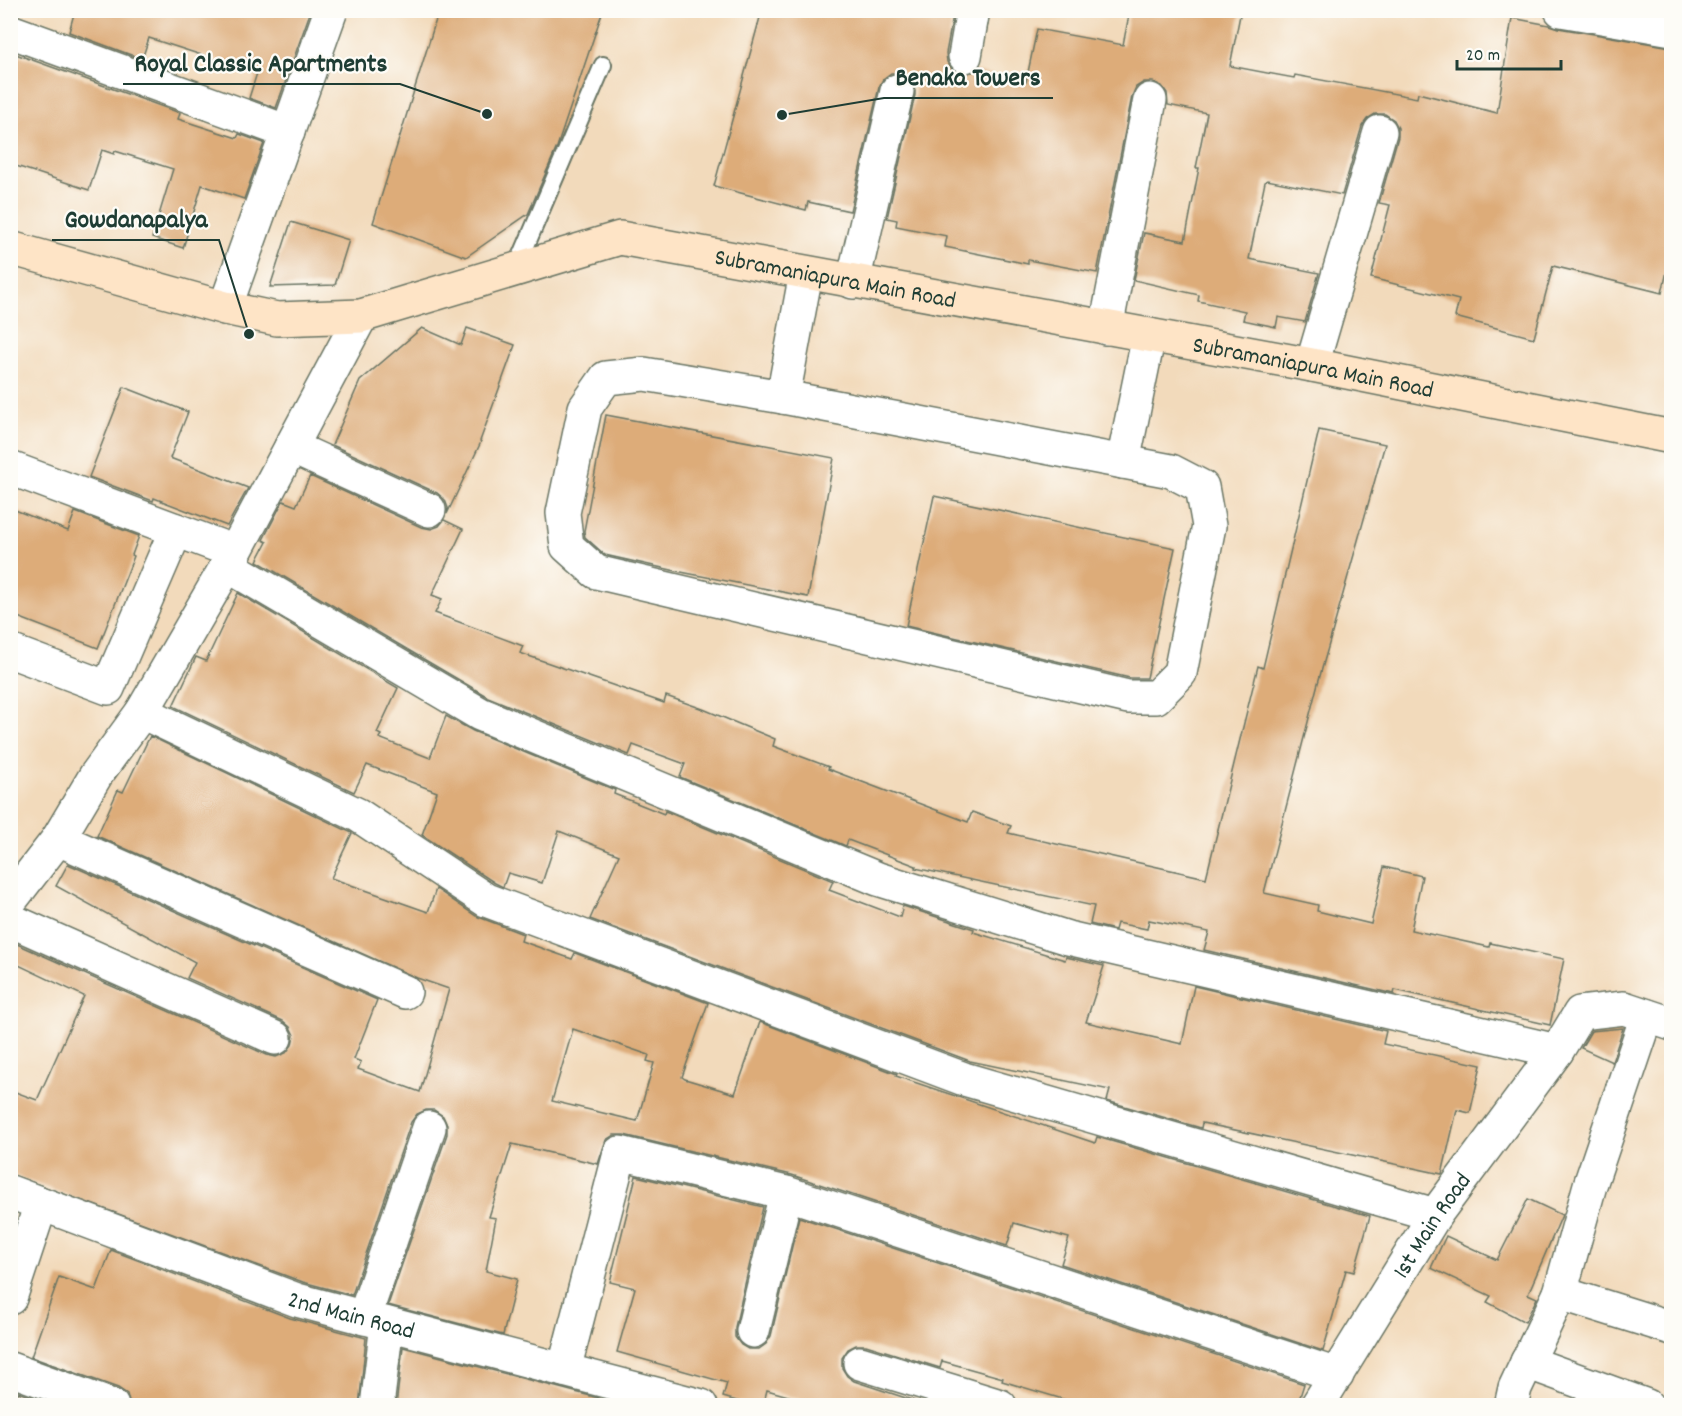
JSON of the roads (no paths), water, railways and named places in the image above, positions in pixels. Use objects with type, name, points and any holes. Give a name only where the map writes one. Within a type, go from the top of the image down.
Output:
[{"type":"main road","name":"Subramaniapura Main Road","points":[[10,248],[225,308],[277,319],[361,316],[620,238],[1312,365],[1671,437]]},
{"type":"street","points":[[225,308],[331,10]]},
{"type":"street","points":[[965,56],[973,10]]},
{"type":"street","points":[[1561,10],[1671,29]]},
{"type":"street","points":[[10,31],[288,132]]},
{"type":"street","points":[[853,282],[897,90]]},
{"type":"street","points":[[1106,328],[1150,100]]},
{"type":"street","points":[[1312,365],[1380,132]]},
{"type":"street","points":[[783,397],[806,273]]},
{"type":"street","points":[[10,901],[58,839],[96,775],[142,712],[231,559],[361,316]]},
{"type":"street","points":[[1123,462],[1149,335]]},
{"type":"street","points":[[644,374],[783,397],[1171,471],[1202,487],[1209,526],[1180,673],[1156,697],[1128,697],[596,573],[567,546],[563,513],[585,408],[606,378],[644,374]]},
{"type":"street","points":[[291,447],[429,510]]},
{"type":"street","points":[[10,468],[176,530],[231,559],[480,714],[878,879],[1068,938],[1557,1051]]},
{"type":"street","points":[[10,651],[108,688],[176,530]]},
{"type":"street","points":[[142,712],[358,815],[486,900],[964,1079],[1435,1215]]},
{"type":"street","points":[[58,839],[405,992]]},
{"type":"street","points":[[10,920],[275,1038]]},
{"type":"street","name":"1st Main Road","points":[[1317,1406],[1435,1215],[1557,1051],[1580,1013],[1624,1008],[1659,1020]]},
{"type":"street","points":[[1511,1406],[1515,1389],[1560,1293],[1590,1185],[1659,1020]]},
{"type":"street","points":[[377,1406],[376,1321],[429,1128]]},
{"type":"street","points":[[564,1370],[620,1153],[786,1193],[1337,1375]]},
{"type":"street","name":"2nd Main Road","points":[[10,1192],[297,1300],[564,1370],[632,1397],[701,1406]]},
{"type":"street","points":[[753,1331],[786,1193]]},
{"type":"street","points":[[10,1298],[41,1204]]},
{"type":"street","points":[[1560,1293],[1671,1328]]},
{"type":"street","points":[[1527,1362],[1647,1406]]},
{"type":"street","points":[[860,1363],[1000,1406]]},
{"type":"street","points":[[10,1369],[112,1406]]},
{"type":"lane","points":[[516,270],[603,65]]},
{"type":"place","name":"Royal Classic Apartments","points":[[487,114]]},
{"type":"place","name":"Benaka Towers","points":[[782,115]]},
{"type":"place","name":"Gowdanapalya","points":[[249,334]]}]
